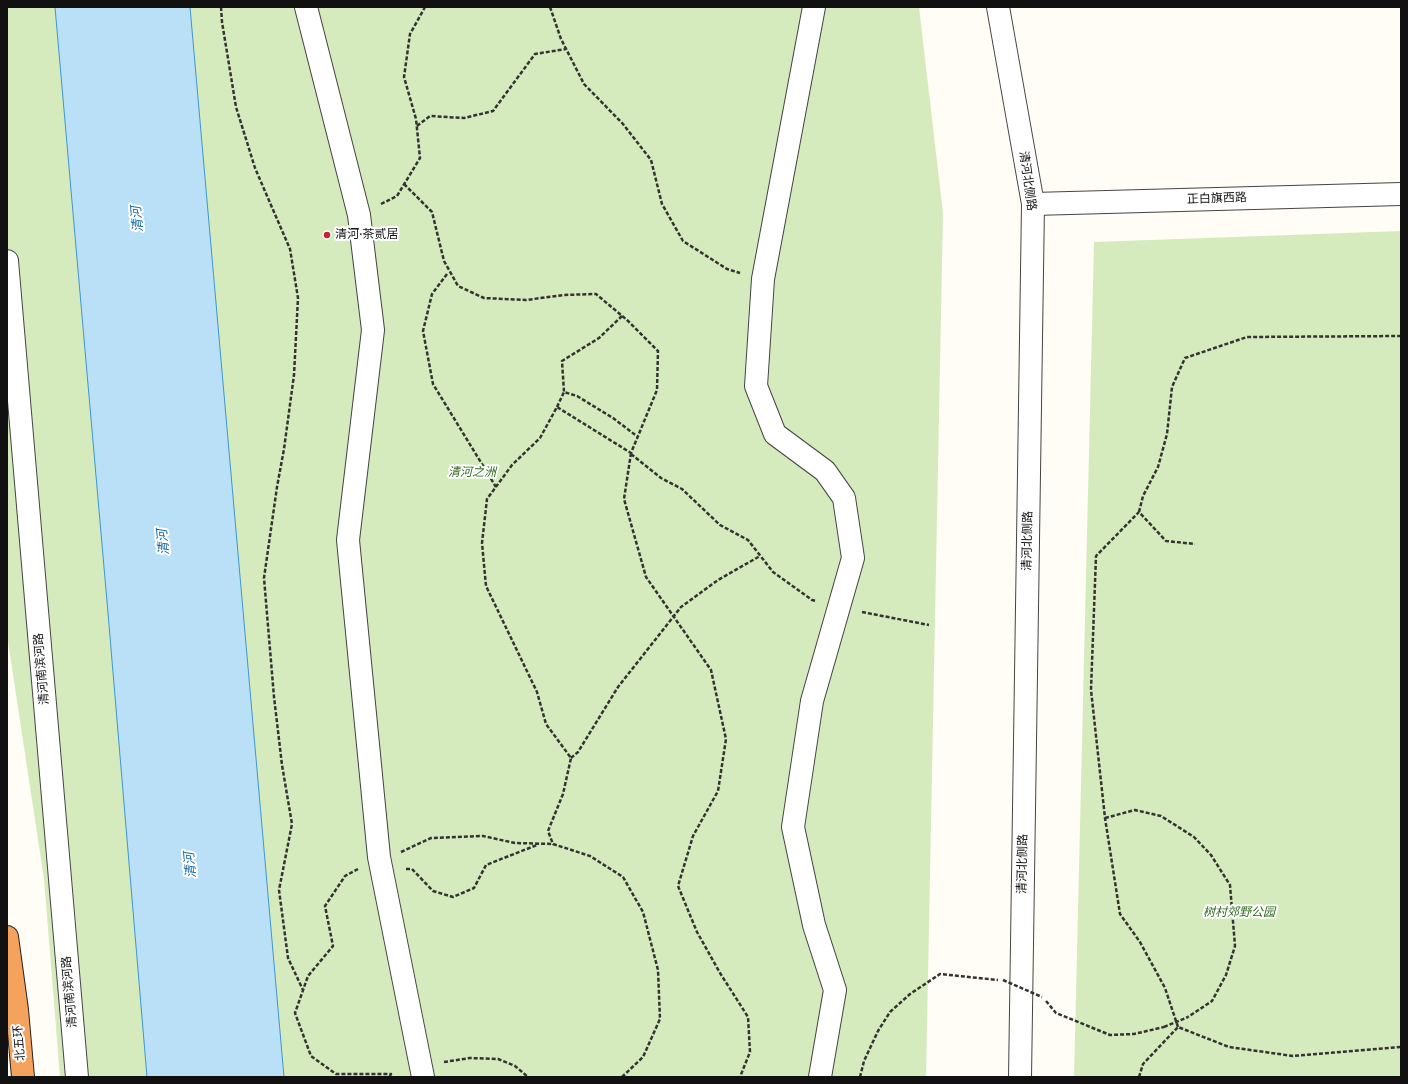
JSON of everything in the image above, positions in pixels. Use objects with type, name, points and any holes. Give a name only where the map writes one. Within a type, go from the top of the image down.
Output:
[{"type":"highway","name":"北五环","points":[[7,937],[17,1010],[23,1077]]},
{"type":"street","points":[[306,7],[359,215],[373,330],[348,540],[379,857],[421,1071]]},
{"type":"street","points":[[814,7],[763,279],[756,386],[775,434],[825,471],[844,498],[853,558],[812,701],[793,827],[814,925],[835,990],[820,1077]]},
{"type":"street","name":"清河北侧路","points":[[998,7],[1033,204],[1020,1077]]},
{"type":"street","name":"正白旗西路","points":[[1033,204],[1401,194]]},
{"type":"street","name":"清河南滨河路","points":[[7,261],[77,1077]]},
{"type":"path","points":[[221,7],[222,22],[236,107],[255,168],[290,249],[298,298],[294,375],[264,578],[274,697],[282,765],[292,824],[279,890],[288,958],[303,990]]},
{"type":"path","points":[[359,215],[397,196],[420,158],[416,119],[404,77],[410,34],[424,7]]},
{"type":"path","points":[[550,7],[560,39],[584,84],[623,124],[651,160],[662,204],[683,241],[727,270],[763,279]]},
{"type":"path","points":[[416,126],[430,116],[464,118],[493,111],[535,54],[566,49]]},
{"type":"path","points":[[404,184],[432,212],[444,261],[458,286],[484,298],[526,300],[564,295],[596,294],[622,316],[658,351],[657,390],[631,453],[624,499],[646,577],[711,670],[726,739],[718,792],[693,836],[678,886],[697,932],[720,973],[748,1017],[750,1052],[740,1077]]},
{"type":"path","points":[[448,274],[432,294],[423,330],[433,384],[496,487]]},
{"type":"path","points":[[571,758],[546,724],[537,692],[486,586],[482,542],[487,499],[512,465],[540,438],[564,392],[562,361],[599,338],[622,316]]},
{"type":"path","points":[[1178,1027],[1165,988],[1140,942],[1120,914],[1105,818],[1091,690],[1096,556],[1139,512],[1143,496],[1158,467],[1167,434],[1172,387],[1185,358],[1247,337],[1401,336]]},
{"type":"path","points":[[564,392],[577,396],[613,418],[638,437]]},
{"type":"path","points":[[557,407],[631,453],[661,478],[682,489],[720,525],[748,540],[773,572],[812,600],[839,608],[929,625]]},
{"type":"path","points":[[1139,512],[1166,541],[1195,544]]},
{"type":"path","points":[[622,1077],[643,1057],[660,1019],[658,970],[643,912],[623,877],[590,856],[553,844],[548,831],[563,794],[571,758],[578,752],[618,687],[681,607],[718,580],[760,556]]},
{"type":"path","points":[[860,1077],[864,1061],[878,1032],[890,1012],[916,990],[940,974],[1003,980],[1042,997],[1056,1013],[1110,1035],[1134,1034],[1164,1027],[1188,1017],[1212,1001],[1226,975],[1235,946],[1230,885],[1211,855],[1194,837],[1161,816],[1135,810],[1105,818]]},
{"type":"path","points":[[381,869],[412,869],[433,891],[453,896],[474,888],[486,864],[539,844]]},
{"type":"path","points":[[1178,1027],[1229,1047],[1293,1056],[1401,1047]]},
{"type":"path","points":[[1138,1077],[1143,1064],[1178,1027]]},
{"type":"path","points":[[421,1071],[432,1062],[449,1062],[470,1058],[498,1059],[515,1066],[528,1077]]},
{"type":"green space","name":"清河之洲","points":[[7,7],[919,7],[943,213],[926,1077],[60,1077],[44,879],[7,635]]},
{"type":"green space","name":"树村郊野公园","points":[[1401,231],[1401,1077],[1074,1077],[1094,242]]},
{"type":"water","name":"清河","points":[[55,7],[190,7],[284,1077],[147,1077]]},
{"type":"place","name":"清河·茶贰居","points":[[327,235]]}]
